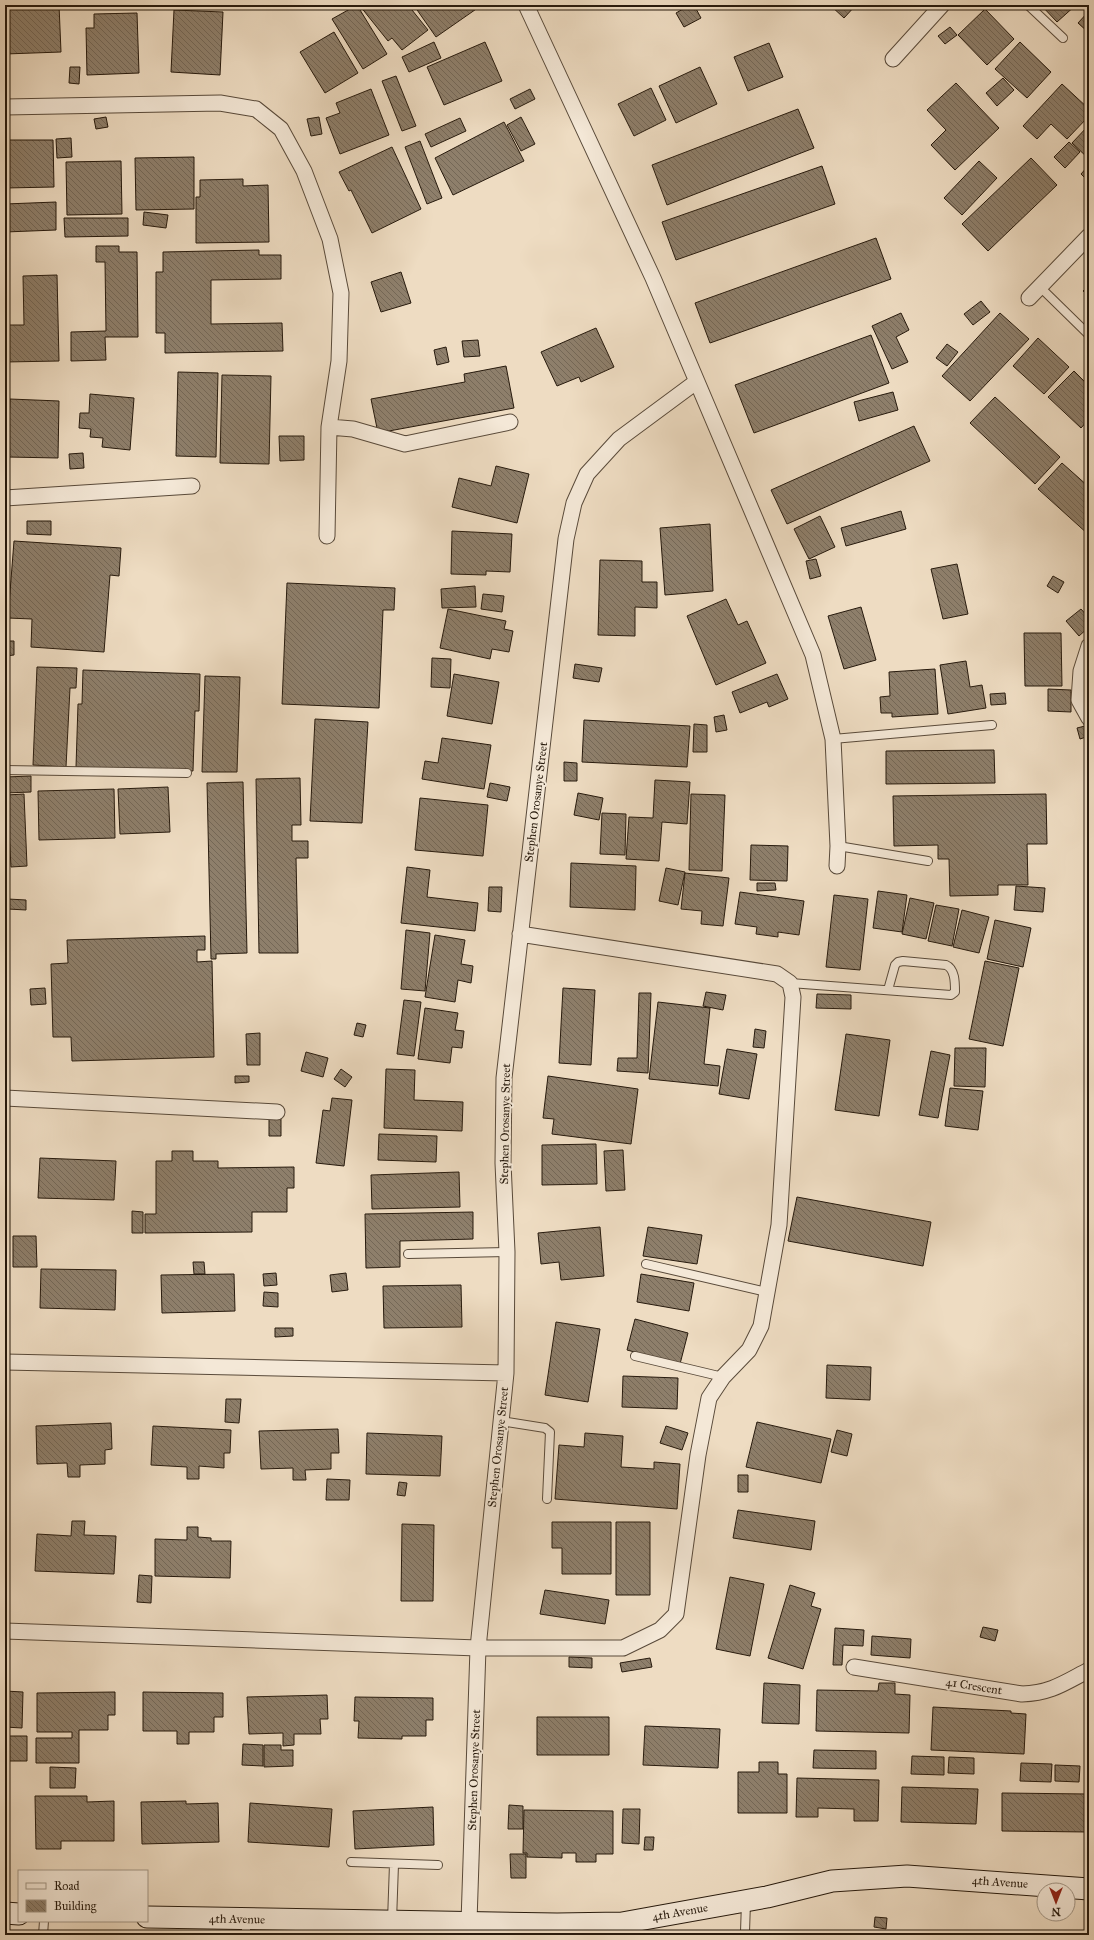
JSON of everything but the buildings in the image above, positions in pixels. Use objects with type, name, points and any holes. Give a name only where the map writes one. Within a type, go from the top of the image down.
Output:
[{"type":"street","points":[[526,5],[653,278],[813,655],[833,739],[838,846],[837,866]]},
{"type":"street","points":[[893,59],[942,5]]},
{"type":"street","points":[[5,107],[220,103],[256,109],[281,129],[304,171],[330,239],[341,293],[339,360],[329,427],[327,536]]},
{"type":"street","points":[[1029,298],[1089,236]]},
{"type":"street","name":"Stephen Orosanye Street","points":[[469,1922],[478,1648],[506,1373],[507,1252],[503,1163],[504,1078],[565,547],[574,503],[587,474],[619,439],[696,382]]},
{"type":"street","points":[[329,427],[353,429],[405,444],[510,422]]},
{"type":"street","points":[[5,498],[192,486]]},
{"type":"street","points":[[1089,646],[1081,671],[1079,700],[1089,718]]},
{"type":"street","points":[[5,1631],[478,1648],[623,1648],[660,1630],[676,1614],[698,1454],[709,1398],[723,1377],[749,1350],[761,1326],[779,1225],[793,997],[790,983],[777,974],[520,934]]},
{"type":"street","points":[[5,1098],[277,1112]]},
{"type":"street","points":[[5,1362],[506,1373]]},
{"type":"street","name":"41 Crescent","points":[[854,1667],[1022,1694],[1038,1694],[1051,1690],[1089,1670]]},
{"type":"street","name":"4th Avenue","points":[[148,1916],[246,1927],[349,1928],[392,1921],[557,1924],[622,1923],[767,1897],[832,1881],[907,1876],[1089,1889]]},
{"type":"street","points":[[5,1913],[18,1914]]},
{"type":"lane","points":[[1028,5],[1063,38]]},
{"type":"lane","points":[[1040,287],[1089,335]]},
{"type":"lane","points":[[833,739],[992,725]]},
{"type":"lane","points":[[5,770],[187,773]]},
{"type":"lane","points":[[838,846],[928,861]]},
{"type":"lane","points":[[790,983],[951,996],[955,992],[953,972],[950,967],[946,965],[903,961],[898,962],[895,966],[888,990]]},
{"type":"lane","points":[[408,1254],[507,1252]]},
{"type":"lane","points":[[646,1264],[767,1292]]},
{"type":"lane","points":[[636,1356],[723,1377]]},
{"type":"lane","points":[[501,1421],[544,1428],[550,1432],[547,1499]]},
{"type":"lane","points":[[351,1862],[438,1865]]},
{"type":"lane","points":[[392,1921],[394,1864]]},
{"type":"lane","points":[[745,1932],[746,1901]]},
{"type":"lane","points":[[43,1935],[44,1922]]}]
